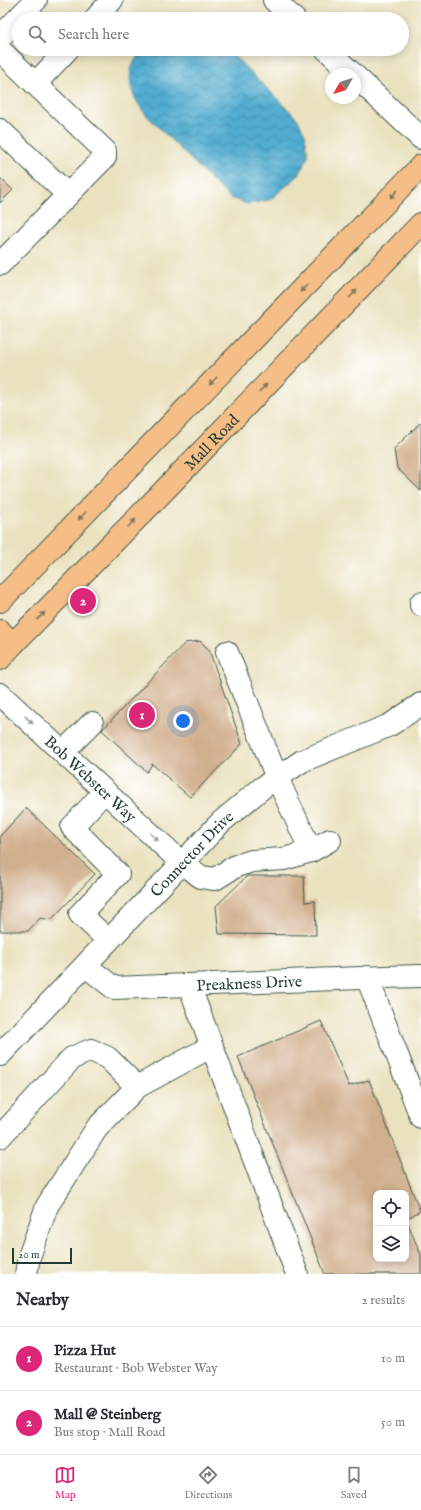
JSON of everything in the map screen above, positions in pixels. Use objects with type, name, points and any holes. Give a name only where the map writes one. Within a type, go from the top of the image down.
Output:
[{"type":"main road","points":[[0,601],[421,166]]},
{"type":"main road","name":"Mall Road","points":[[4,644],[168,487],[421,224]]},
{"type":"street","points":[[24,12],[36,0]]},
{"type":"street","points":[[101,12],[112,0]]},
{"type":"street","points":[[276,1],[287,12]]},
{"type":"street","points":[[0,37],[12,25]]},
{"type":"street","points":[[0,50],[106,154],[105,157],[0,264]]},
{"type":"street","points":[[36,84],[62,56]]},
{"type":"street","points":[[334,56],[347,68]]},
{"type":"street","points":[[361,82],[421,138]]},
{"type":"street","points":[[0,130],[68,195]]},
{"type":"street","points":[[226,652],[277,778],[311,851]]},
{"type":"street","name":"Bob Webster Way","points":[[0,694],[182,863],[201,877],[215,879],[236,866],[252,861],[284,859],[311,851],[330,840]]},
{"type":"street","name":"Connector Drive","points":[[0,1055],[222,822],[262,788],[302,761],[390,725],[420,710]]},
{"type":"street","points":[[63,752],[92,723]]},
{"type":"street","points":[[105,792],[72,826],[118,874],[80,914],[108,940]]},
{"type":"street","name":"Preakness Drive","points":[[86,966],[114,988],[421,976]]},
{"type":"street","points":[[367,977],[421,1117]]},
{"type":"street","points":[[189,985],[297,1274]]},
{"type":"street","points":[[26,1274],[29,1257],[47,1206],[97,1128],[137,1087],[212,1046]]},
{"type":"street","points":[[0,1137],[72,1058],[90,1050],[108,1058],[137,1087]]},
{"type":"water","points":[[138,56],[234,56],[297,118],[305,134],[308,156],[299,175],[270,200],[247,204],[230,198],[147,116],[132,92],[130,78],[135,60]]},
{"type":"building","points":[[0,178],[13,190],[0,203]]},
{"type":"building","points":[[421,422],[421,491],[397,468],[394,449]]},
{"type":"building","points":[[200,641],[209,650],[242,744],[190,797],[152,764],[147,772],[102,730],[185,643]]},
{"type":"building","points":[[26,808],[95,874],[51,920],[40,918],[28,931],[0,931],[0,836]]},
{"type":"building","points":[[247,876],[304,876],[305,902],[315,901],[316,935],[219,934],[216,906]]},
{"type":"building","points":[[321,1021],[349,1086],[369,1080],[420,1211],[409,1217],[409,1190],[373,1190],[373,1262],[409,1262],[409,1226],[421,1255],[421,1274],[325,1274],[238,1057]]},
{"type":"place","name":"Mall @ Steinberg","points":[[83,601]]},
{"type":"place","name":"Pizza Hut","points":[[142,715]]}]
